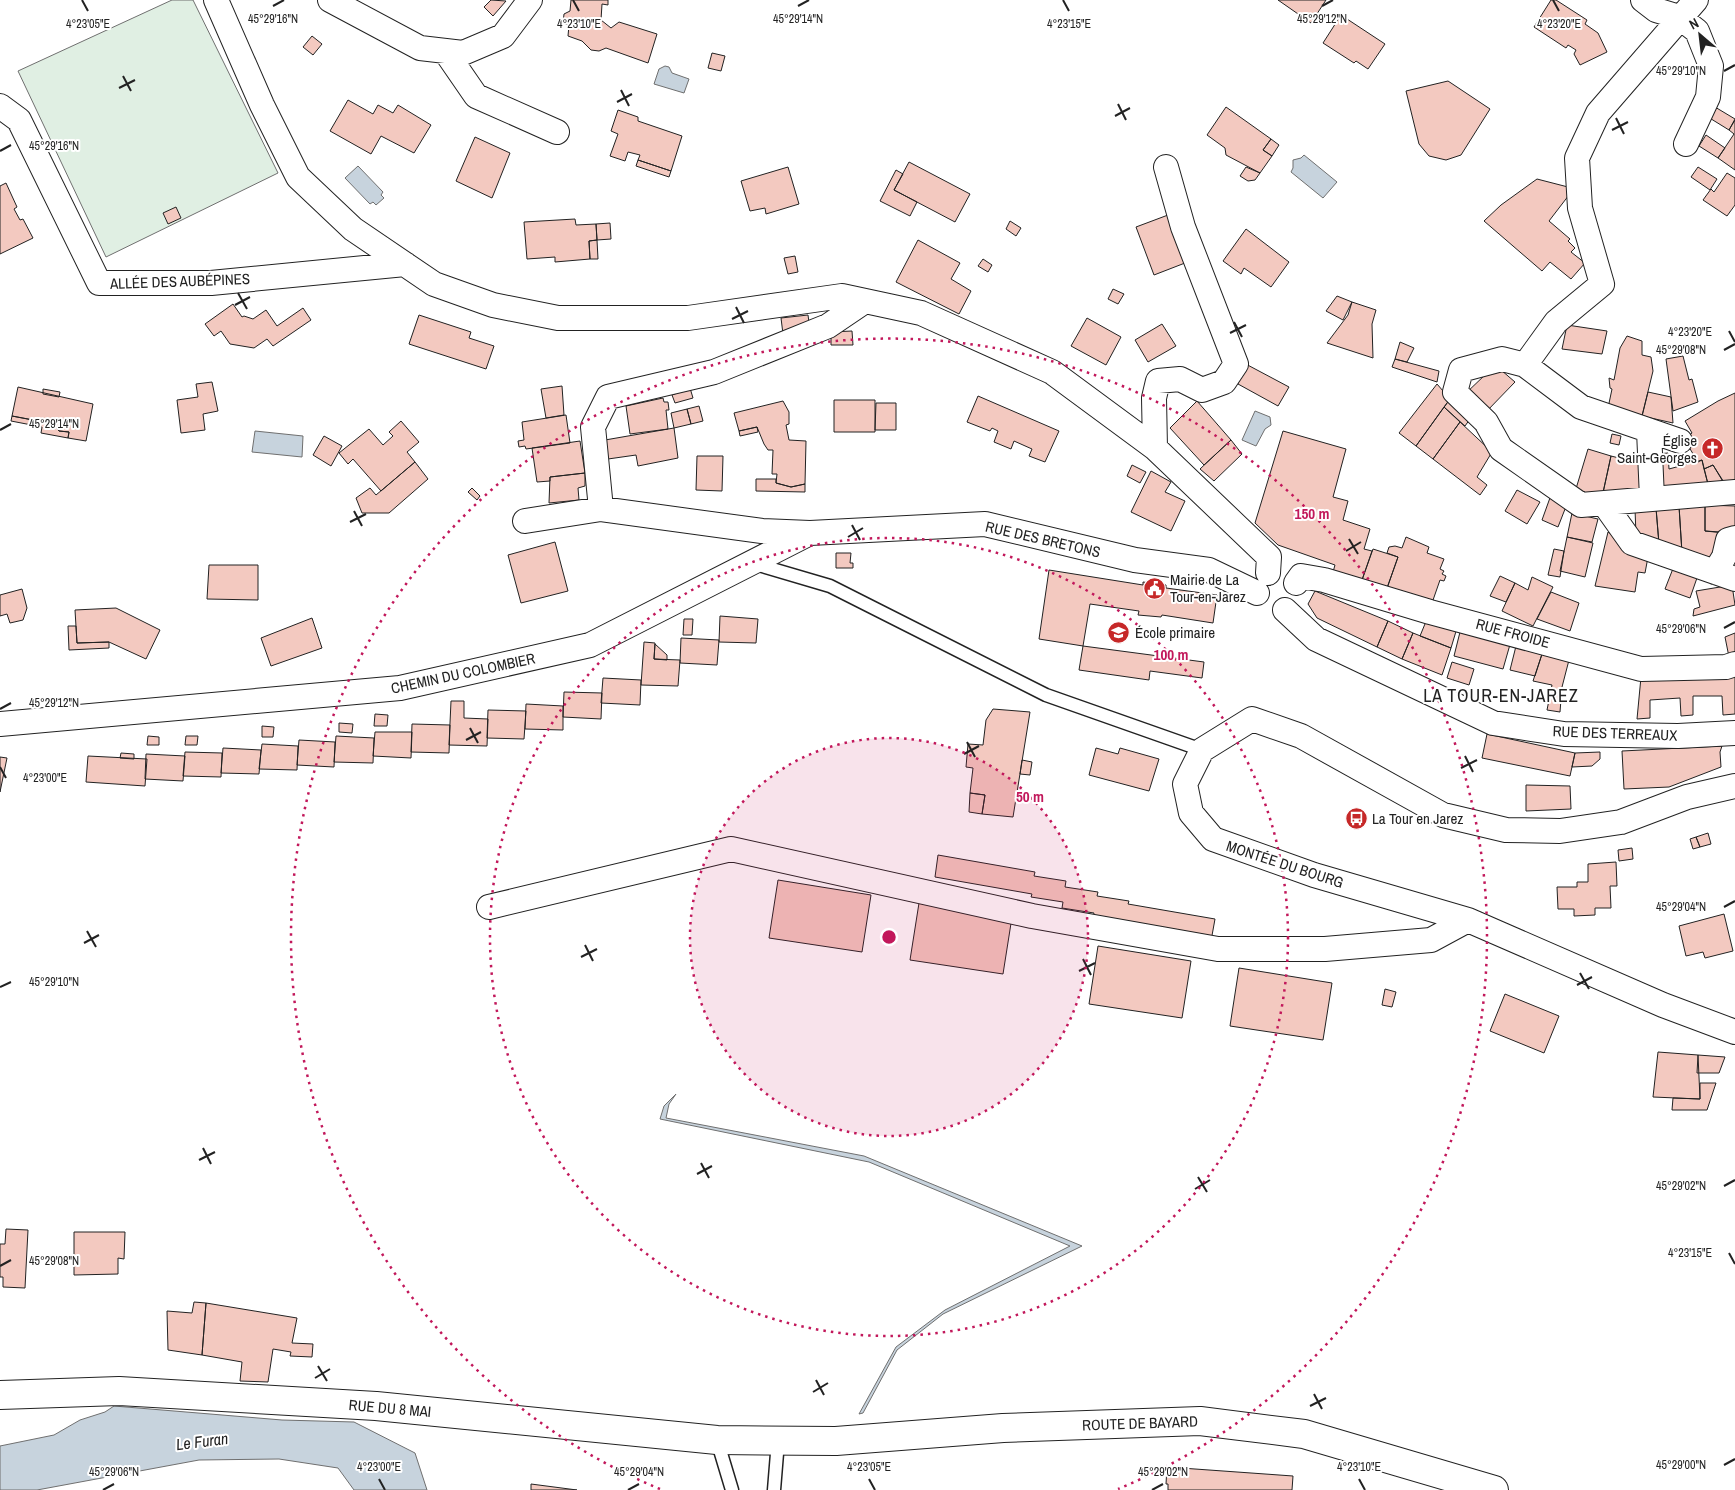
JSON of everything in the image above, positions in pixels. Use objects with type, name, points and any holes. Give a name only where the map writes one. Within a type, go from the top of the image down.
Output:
[{"type":"main road","name":"RUE DU 8 MAI","points":[[0,1395],[119,1391],[376,1406],[717,1440],[778,1441]]},
{"type":"main road","name":"ROUTE DE BAYARD","points":[[778,1441],[836,1441],[1003,1428],[1200,1421],[1304,1434],[1494,1490]]},
{"type":"street","points":[[216,0],[262,105],[298,176],[352,229],[434,284],[493,306],[558,318],[688,318],[842,296],[921,313],[1052,372],[1154,448],[1269,557],[1262,583],[1262,604],[1272,611],[1285,610],[1297,599],[1296,583],[1290,574],[1279,570],[1262,583]]},
{"type":"street","points":[[330,0],[420,48],[463,52],[503,36],[530,0]]},
{"type":"street","points":[[1643,0],[1656,10],[1679,18],[1697,32],[1711,66],[1708,97],[1686,144]]},
{"type":"street","points":[[1525,365],[1556,322],[1602,284],[1580,208],[1577,158],[1598,113],[1696,0]]},
{"type":"street","points":[[445,51],[476,96],[557,132]]},
{"type":"street","name":"ALLÉE DES AUBÉPINES","points":[[0,106],[18,120],[99,283],[211,283],[405,264]]},
{"type":"street","points":[[1154,448],[1154,398],[1158,381],[1180,379],[1202,390],[1224,382],[1236,364],[1183,227],[1166,167]]},
{"type":"street","points":[[601,509],[592,427],[608,397],[714,372],[828,326],[865,301]]},
{"type":"street","points":[[1680,441],[1581,407],[1525,365],[1502,359],[1461,370],[1455,392],[1486,422],[1501,449],[1581,505],[1605,505],[1652,498],[1735,492]]},
{"type":"street","points":[[1648,431],[1652,498]]},
{"type":"street","points":[[1605,505],[1632,543],[1725,576],[1724,557],[1728,540],[1735,538]]},
{"type":"street","name":"RUE DES BRETONS","points":[[525,521],[601,509],[762,531],[810,534],[985,524],[1135,560],[1209,570],[1262,583]]},
{"type":"street","name":"CHEMIN DU COLOMBIER","points":[[0,724],[400,688],[590,645],[810,534]]},
{"type":"street","name":"RUE FROIDE","points":[[1296,583],[1301,576],[1324,580],[1430,612],[1641,669],[1726,666],[1735,664]]},
{"type":"street","name":"RUE DES TERREAUX","points":[[1285,610],[1316,639],[1493,723],[1564,734],[1678,736],[1735,733]]},
{"type":"street","points":[[1202,750],[1252,719],[1301,736],[1443,815],[1506,830],[1560,831],[1621,822],[1687,797],[1735,786]]},
{"type":"street","name":"MONTÉE DU BOURG","points":[[1202,750],[1185,784],[1191,813],[1213,839],[1314,875],[1468,920],[1663,1005],[1735,1032]]},
{"type":"street","points":[[489,907],[731,849],[1032,916],[1218,949],[1325,949],[1431,940],[1468,920]]},
{"type":"lane","points":[[752,563],[830,586],[1046,695],[1202,750]]},
{"type":"lane","points":[[717,1440],[732,1490]]},
{"type":"lane","points":[[774,1490],[778,1441]]},
{"type":"green space","points":[[172,0],[193,0],[278,173],[106,257],[18,71]]},
{"type":"water","points":[[665,66],[669,67],[672,73],[689,79],[684,93],[654,84],[659,69]]},
{"type":"water","points":[[1304,155],[1337,182],[1323,198],[1291,172],[1293,160]]},
{"type":"water","points":[[358,166],[383,192],[381,195],[384,198],[376,205],[373,202],[370,204],[345,178]]},
{"type":"water","points":[[1255,411],[1270,417],[1271,425],[1265,429],[1256,446],[1242,440]]},
{"type":"water","points":[[255,431],[303,436],[302,457],[252,452]]},
{"type":"water","points":[[676,1094],[669,1104],[666,1118],[864,1156],[1082,1246],[943,1314],[897,1350],[863,1413],[859,1414],[896,1347],[945,1310],[1070,1246],[869,1162],[660,1119],[664,1106]]},
{"type":"water","name":"Le Furan","points":[[114,1406],[282,1420],[354,1422],[415,1453],[427,1490],[354,1490],[338,1468],[279,1459],[199,1460],[37,1490],[0,1490],[0,1446],[54,1435],[80,1420],[105,1412]]},
{"type":"building","points":[[491,0],[506,1],[493,16],[484,7]]},
{"type":"building","points":[[571,0],[608,0],[608,5],[602,4],[601,20],[611,28],[619,22],[657,34],[648,63],[606,48],[599,51],[591,50],[582,41],[568,36],[569,25],[563,23],[564,14],[570,11]]},
{"type":"building","points":[[1278,0],[1326,0],[1311,23]]},
{"type":"building","points":[[1551,0],[1556,0],[1587,20],[1585,24],[1598,33],[1607,52],[1580,65],[1574,54],[1576,50],[1568,45],[1566,48],[1534,27]]},
{"type":"building","points":[[1341,15],[1385,44],[1368,69],[1356,61],[1354,63],[1323,43]]},
{"type":"building","points":[[312,36],[322,44],[313,55],[303,47]]},
{"type":"building","points":[[712,53],[725,56],[721,71],[708,68]]},
{"type":"building","points":[[1448,81],[1490,109],[1461,155],[1446,160],[1429,156],[1419,144],[1406,91]]},
{"type":"building","points":[[348,100],[373,114],[378,105],[393,113],[398,105],[431,125],[414,153],[381,136],[371,154],[330,131]]},
{"type":"building","points":[[1226,107],[1271,139],[1263,150],[1272,156],[1260,173],[1226,155],[1225,148],[1207,135]]},
{"type":"building","points":[[1715,107],[1735,119],[1729,130],[1708,117]]},
{"type":"building","points":[[618,110],[638,117],[638,121],[682,136],[671,171],[638,160],[640,155],[628,152],[625,161],[610,156],[618,134],[611,131]]},
{"type":"building","points":[[1735,120],[1735,170],[1718,158],[1734,134],[1729,130]]},
{"type":"building","points":[[1706,135],[1725,148],[1718,158],[1699,146]]},
{"type":"building","points":[[475,137],[510,153],[492,198],[456,181]]},
{"type":"building","points":[[1271,139],[1279,145],[1272,156],[1263,150]]},
{"type":"building","points":[[638,160],[671,171],[669,177],[636,166]]},
{"type":"building","points":[[909,162],[970,194],[955,222],[894,190]]},
{"type":"building","points":[[788,167],[799,204],[766,214],[765,208],[750,211],[741,181]]},
{"type":"building","points":[[1246,167],[1260,173],[1255,180],[1248,181],[1240,176]]},
{"type":"building","points":[[1698,167],[1717,179],[1710,190],[1691,177]]},
{"type":"building","points":[[896,170],[903,174],[894,190],[917,202],[910,216],[880,201]]},
{"type":"building","points":[[1727,173],[1735,178],[1735,205],[1727,216],[1703,200],[1711,189],[1714,192]]},
{"type":"building","points":[[1537,179],[1568,187],[1569,195],[1549,221],[1570,239],[1568,241],[1575,248],[1571,252],[1585,263],[1571,279],[1550,262],[1542,271],[1484,221],[1501,205]]},
{"type":"building","points":[[6,183],[17,207],[14,209],[20,220],[23,219],[33,238],[0,254],[0,186]]},
{"type":"building","points":[[176,207],[181,218],[168,224],[163,213]]},
{"type":"building","points":[[1168,215],[1185,263],[1154,275],[1136,227]]},
{"type":"building","points":[[575,219],[576,225],[596,224],[597,240],[589,241],[590,259],[555,262],[555,257],[527,259],[524,222]]},
{"type":"building","points":[[1010,221],[1021,228],[1016,236],[1006,229]]},
{"type":"building","points":[[610,223],[611,239],[597,240],[596,224]]},
{"type":"building","points":[[1246,229],[1289,262],[1271,287],[1244,268],[1241,274],[1223,261]]},
{"type":"building","points":[[597,240],[598,259],[590,259],[589,241]]},
{"type":"building","points":[[918,240],[960,263],[951,279],[971,291],[959,314],[896,282]]},
{"type":"building","points":[[795,256],[798,272],[788,274],[784,258]]},
{"type":"building","points":[[983,259],[992,265],[988,272],[978,266]]},
{"type":"building","points":[[1113,289],[1124,294],[1118,304],[1108,299]]},
{"type":"building","points":[[1337,296],[1352,302],[1343,320],[1326,311]]},
{"type":"building","points":[[1352,302],[1376,310],[1372,324],[1373,358],[1327,343],[1348,315]]},
{"type":"building","points":[[233,304],[242,317],[253,319],[266,310],[277,326],[303,308],[311,320],[273,346],[267,339],[254,348],[230,344],[221,331],[214,336],[205,324]]},
{"type":"building","points":[[419,315],[471,332],[469,338],[494,346],[486,369],[409,344]]},
{"type":"building","points":[[808,315],[810,330],[783,334],[781,318]]},
{"type":"building","points":[[1087,318],[1121,337],[1106,365],[1071,346]]},
{"type":"building","points":[[1162,324],[1176,346],[1148,362],[1135,340]]},
{"type":"building","points":[[1567,325],[1607,331],[1602,354],[1562,349]]},
{"type":"building","points":[[852,331],[853,345],[831,345],[831,332]]},
{"type":"building","points":[[1627,336],[1642,341],[1642,355],[1651,357],[1653,371],[1642,416],[1608,408],[1612,389],[1610,388],[1609,378],[1614,380],[1620,348]]},
{"type":"building","points":[[1400,342],[1414,348],[1407,362],[1395,359]]},
{"type":"building","points":[[1683,356],[1689,380],[1692,379],[1698,402],[1673,411],[1666,359]]},
{"type":"building","points":[[1395,359],[1439,371],[1437,382],[1392,367]]},
{"type":"building","points":[[1242,362],[1289,387],[1278,406],[1238,384]]},
{"type":"building","points":[[1501,370],[1515,382],[1485,413],[1464,395],[1487,373]]},
{"type":"building","points":[[212,382],[218,411],[203,414],[205,430],[181,433],[177,400],[198,397],[196,384]]},
{"type":"building","points":[[1437,384],[1450,399],[1416,446],[1399,433]]},
{"type":"building","points":[[562,386],[564,415],[546,418],[541,389]]},
{"type":"building","points":[[18,387],[93,404],[86,441],[68,438],[69,432],[59,431],[54,424],[12,416]]},
{"type":"building","points":[[690,388],[693,398],[675,403],[672,395]]},
{"type":"building","points":[[43,389],[60,392],[59,397],[43,394]]},
{"type":"building","points":[[1648,392],[1671,397],[1673,423],[1642,416]]},
{"type":"building","name":"Église Saint-Georges","points":[[1735,393],[1735,483],[1727,487],[1713,465],[1704,469],[1702,460],[1698,462],[1684,439],[1692,433],[1685,421]]},
{"type":"building","points":[[978,396],[1059,431],[1045,462],[1029,456],[1032,449],[1014,441],[1011,449],[994,442],[998,431],[992,428],[990,431],[967,422]]},
{"type":"building","points":[[663,398],[664,402],[668,402],[669,410],[666,410],[668,429],[630,434],[626,406]]},
{"type":"building","points":[[1450,399],[1470,419],[1465,426],[1444,407]]},
{"type":"building","points":[[834,400],[875,400],[875,432],[834,432]]},
{"type":"building","points":[[783,401],[789,412],[789,424],[786,425],[789,440],[806,441],[805,484],[791,487],[776,483],[777,474],[772,474],[773,450],[768,450],[757,427],[739,431],[734,413]]},
{"type":"building","points":[[1197,401],[1231,440],[1204,465],[1170,428]]},
{"type":"building","points":[[876,403],[896,403],[896,430],[875,430]]},
{"type":"building","points":[[699,406],[703,421],[691,424],[687,409]]},
{"type":"building","points":[[1444,407],[1460,422],[1433,459],[1416,446]]},
{"type":"building","points":[[687,409],[691,424],[674,428],[671,413]]},
{"type":"building","points":[[566,415],[570,443],[526,449],[525,446],[519,447],[518,441],[524,440],[522,422]]},
{"type":"building","points":[[12,416],[54,424],[59,431],[69,432],[68,438],[41,433],[42,427],[11,421]]},
{"type":"building","points":[[401,421],[419,442],[407,452],[415,462],[381,491],[353,459],[348,464],[339,453],[369,429],[383,445],[393,436],[389,432]]},
{"type":"building","points":[[1460,422],[1492,452],[1477,477],[1487,485],[1480,495],[1433,459]]},
{"type":"building","points":[[757,427],[758,432],[740,436],[739,431]]},
{"type":"building","points":[[674,428],[678,458],[638,466],[636,455],[608,459],[605,440]]},
{"type":"building","points":[[1283,431],[1346,449],[1333,497],[1348,501],[1343,520],[1370,529],[1364,549],[1372,551],[1362,580],[1333,572],[1335,565],[1278,545],[1255,523]]},
{"type":"building","points":[[1612,434],[1621,436],[1619,445],[1610,443]]},
{"type":"building","points":[[324,436],[342,446],[331,466],[313,455]]},
{"type":"building","points":[[1231,440],[1242,454],[1214,481],[1200,469]]},
{"type":"building","points":[[580,441],[585,473],[550,477],[550,481],[537,482],[532,448]]},
{"type":"building","points":[[1588,449],[1611,456],[1602,497],[1575,492]]},
{"type":"building","points":[[1668,453],[1669,469],[1702,460],[1709,488],[1658,487],[1656,454]]},
{"type":"building","points":[[697,456],[723,456],[722,491],[696,490]]},
{"type":"building","points":[[1611,456],[1647,465],[1641,492],[1603,493]]},
{"type":"building","points":[[415,462],[428,479],[389,513],[362,513],[356,498],[370,488],[376,495]]},
{"type":"building","points":[[1132,465],[1146,472],[1140,483],[1127,476]]},
{"type":"building","points":[[1713,465],[1725,485],[1709,488],[1704,469]]},
{"type":"building","points":[[1151,471],[1171,482],[1165,492],[1185,501],[1171,531],[1131,512]]},
{"type":"building","points":[[585,473],[585,486],[578,488],[579,500],[549,503],[550,477]]},
{"type":"building","points":[[756,479],[776,479],[776,483],[791,487],[805,484],[805,492],[756,491]]},
{"type":"building","points":[[472,488],[480,496],[477,500],[468,492]]},
{"type":"building","points":[[1517,490],[1540,502],[1527,524],[1505,511]]},
{"type":"building","points":[[1551,495],[1567,504],[1558,527],[1542,520]]},
{"type":"building","points":[[1705,505],[1735,506],[1735,533],[1705,531]]},
{"type":"building","points":[[1705,505],[1705,531],[1725,533],[1719,557],[1693,557],[1682,553],[1679,506]]},
{"type":"building","points":[[1679,506],[1682,553],[1659,544],[1656,508]]},
{"type":"building","points":[[1656,508],[1659,544],[1636,535],[1635,509]]},
{"type":"building","points":[[1572,513],[1598,519],[1592,542],[1567,537]]},
{"type":"building","points":[[1608,532],[1648,557],[1645,573],[1638,572],[1635,592],[1595,586]]},
{"type":"building","points":[[1406,537],[1429,547],[1427,553],[1444,559],[1440,569],[1444,571],[1442,574],[1446,576],[1444,581],[1440,580],[1432,603],[1386,591],[1398,557],[1387,553],[1389,547],[1402,548]]},
{"type":"building","points":[[1567,537],[1593,543],[1585,577],[1560,571]]},
{"type":"building","points":[[555,542],[568,591],[521,603],[508,555]]},
{"type":"building","points":[[1373,549],[1398,557],[1386,591],[1362,580]]},
{"type":"building","points":[[1554,549],[1564,551],[1560,577],[1548,575]]},
{"type":"building","points":[[836,553],[851,553],[850,563],[853,563],[853,568],[836,568]]},
{"type":"building","points":[[209,565],[258,565],[258,600],[207,599]]},
{"type":"building","points":[[1674,566],[1698,575],[1690,598],[1665,589]]},
{"type":"building","points":[[1049,570],[1143,585],[1143,582],[1166,585],[1166,588],[1217,595],[1213,623],[1162,615],[1161,617],[1138,615],[1139,611],[1090,604],[1083,646],[1039,639]]},
{"type":"building","points":[[1500,576],[1515,583],[1506,602],[1490,596]]},
{"type":"building","points":[[1532,577],[1553,587],[1533,626],[1502,611],[1515,583],[1528,590]]},
{"type":"building","points":[[1732,585],[1735,605],[1693,616],[1694,609],[1700,607],[1696,591]]},
{"type":"building","points":[[22,589],[27,608],[23,620],[10,623],[7,614],[0,616],[0,595]]},
{"type":"building","points":[[1315,591],[1388,621],[1377,647],[1317,618],[1308,604]]},
{"type":"building","points":[[1551,592],[1579,603],[1570,631],[1537,619]]},
{"type":"building","points":[[116,608],[160,630],[146,659],[109,642],[77,643],[75,610]]},
{"type":"building","points":[[720,616],[758,619],[756,643],[719,642]]},
{"type":"building","points":[[312,618],[322,648],[271,666],[261,638]]},
{"type":"building","points":[[684,619],[693,619],[692,635],[683,635]]},
{"type":"building","points":[[1427,619],[1457,628],[1451,648],[1420,636]]},
{"type":"building","points":[[1388,621],[1413,633],[1402,659],[1377,647]]},
{"type":"building","points":[[68,626],[76,626],[77,643],[109,642],[109,648],[69,650]]},
{"type":"building","points":[[1461,628],[1511,641],[1503,669],[1454,656]]},
{"type":"building","points":[[1413,633],[1451,648],[1442,675],[1402,659]]},
{"type":"building","points":[[1735,633],[1735,656],[1729,657],[1725,637]]},
{"type":"building","points":[[681,638],[719,640],[717,665],[680,663]]},
{"type":"building","points":[[644,642],[655,643],[654,659],[680,660],[678,686],[641,685]]},
{"type":"building","points":[[1517,642],[1543,651],[1535,676],[1510,670]]},
{"type":"building","points":[[655,644],[667,655],[667,660],[654,659]]},
{"type":"building","points":[[1083,646],[1204,662],[1202,678],[1150,671],[1149,680],[1079,670]]},
{"type":"building","points":[[1543,651],[1569,660],[1562,687],[1560,712],[1547,710],[1552,685],[1533,681]]},
{"type":"building","points":[[1452,662],[1474,669],[1469,685],[1447,678]]},
{"type":"building","points":[[1735,670],[1735,714],[1723,715],[1722,696],[1693,696],[1693,715],[1681,716],[1680,698],[1650,700],[1650,718],[1637,719],[1641,677]]},
{"type":"building","points":[[603,678],[641,680],[640,705],[601,703]]},
{"type":"building","points":[[564,692],[602,693],[601,719],[563,717]]},
{"type":"building","points":[[451,701],[464,701],[464,718],[488,719],[487,746],[449,745]]},
{"type":"building","points":[[526,704],[563,706],[563,730],[525,729]]},
{"type":"building","points":[[993,709],[1030,712],[1013,817],[982,814],[985,795],[970,793],[973,768],[966,767],[968,744],[983,745],[986,720]]},
{"type":"building","points":[[488,710],[526,711],[524,739],[487,738]]},
{"type":"building","points":[[375,714],[388,715],[387,726],[374,726]]},
{"type":"building","points":[[339,723],[353,724],[352,733],[339,732]]},
{"type":"building","points":[[412,724],[450,725],[449,753],[411,752]]},
{"type":"building","points":[[262,726],[274,727],[273,737],[262,737]]},
{"type":"building","points":[[375,732],[412,732],[411,758],[373,756]]},
{"type":"building","points":[[1487,734],[1575,753],[1570,776],[1482,758]]},
{"type":"building","points":[[148,736],[159,737],[159,745],[147,745]]},
{"type":"building","points":[[186,736],[198,736],[197,745],[185,745]]},
{"type":"building","points":[[336,736],[374,738],[373,763],[334,762]]},
{"type":"building","points":[[299,740],[335,742],[334,767],[297,765]]},
{"type":"building","points":[[262,744],[298,746],[297,770],[259,769]]},
{"type":"building","points":[[1722,746],[1720,752],[1721,767],[1669,787],[1624,789],[1622,751]]},
{"type":"building","points":[[223,748],[261,750],[259,774],[221,773]]},
{"type":"building","points":[[1096,748],[1118,754],[1120,748],[1159,759],[1149,791],[1089,775]]},
{"type":"building","points":[[185,752],[222,753],[221,777],[183,776]]},
{"type":"building","points":[[1600,752],[1600,759],[1592,766],[1572,767],[1575,753]]},
{"type":"building","points":[[121,753],[134,754],[134,759],[120,758]]},
{"type":"building","points":[[146,754],[185,756],[183,781],[145,779]]},
{"type":"building","points":[[88,756],[147,759],[145,786],[86,782]]},
{"type":"building","points":[[0,757],[7,758],[0,792]]},
{"type":"building","points":[[1022,760],[1032,762],[1030,775],[1020,774]]},
{"type":"building","points":[[1526,785],[1570,786],[1571,809],[1526,811]]},
{"type":"building","points":[[970,793],[985,795],[982,814],[969,812]]},
{"type":"building","points":[[1708,833],[1711,844],[1700,847],[1696,837]]},
{"type":"building","points":[[1696,837],[1700,847],[1693,849],[1690,839]]},
{"type":"building","points":[[1632,848],[1633,859],[1619,861],[1618,850]]},
{"type":"building","points":[[938,855],[1035,872],[1034,876],[1066,881],[1065,887],[1098,892],[1097,896],[1129,901],[1128,904],[1215,919],[1211,941],[1093,917],[1094,913],[1062,908],[1063,902],[1031,897],[1032,894],[935,877]]},
{"type":"building","points":[[1616,862],[1617,886],[1610,886],[1611,908],[1595,908],[1595,915],[1574,916],[1574,909],[1558,909],[1557,887],[1577,887],[1577,882],[1588,882],[1588,864]]},
{"type":"building","points":[[778,880],[871,895],[862,952],[769,938]]},
{"type":"building","points":[[919,903],[1012,917],[1003,974],[910,960]]},
{"type":"building","points":[[1724,914],[1733,951],[1705,958],[1703,952],[1686,956],[1679,926]]},
{"type":"building","points":[[1098,946],[1191,961],[1182,1018],[1089,1004]]},
{"type":"building","points":[[1239,968],[1332,983],[1323,1040],[1230,1026]]},
{"type":"building","points":[[1385,989],[1396,992],[1392,1007],[1382,1005]]},
{"type":"building","points":[[1505,994],[1559,1016],[1544,1053],[1490,1031]]},
{"type":"building","points":[[1658,1052],[1698,1055],[1700,1099],[1653,1097]]},
{"type":"building","points":[[1698,1055],[1725,1057],[1719,1073],[1697,1073]]},
{"type":"building","points":[[1700,1083],[1716,1083],[1707,1110],[1672,1110],[1673,1098],[1700,1099]]},
{"type":"building","points":[[6,1229],[28,1230],[25,1288],[3,1287],[3,1277],[0,1277],[0,1244],[5,1244]]},
{"type":"building","points":[[74,1232],[125,1232],[124,1259],[118,1258],[118,1274],[74,1275]]},
{"type":"building","points":[[194,1302],[206,1303],[202,1355],[168,1350],[167,1311],[192,1313]]},
{"type":"building","points":[[206,1303],[297,1318],[292,1343],[313,1344],[312,1357],[290,1356],[291,1352],[273,1349],[268,1382],[240,1381],[242,1362],[202,1355]]},
{"type":"building","points":[[1167,1467],[1293,1476],[1292,1490],[1168,1490],[1168,1484],[1166,1484]]},
{"type":"building","points":[[531,1484],[577,1490],[531,1490]]},
{"type":"place","name":"Église Saint-Georges","points":[[1713,449]]},
{"type":"place","name":"Mairie de La Tour-en-Jarez","points":[[1154,588]]},
{"type":"place","name":"École primaire","points":[[1119,632]]},
{"type":"place","name":"La Tour en Jarez","points":[[1356,818]]},
{"type":"district","name":"LA TOUR-EN-JAREZ","points":[[1501,695]]}]
